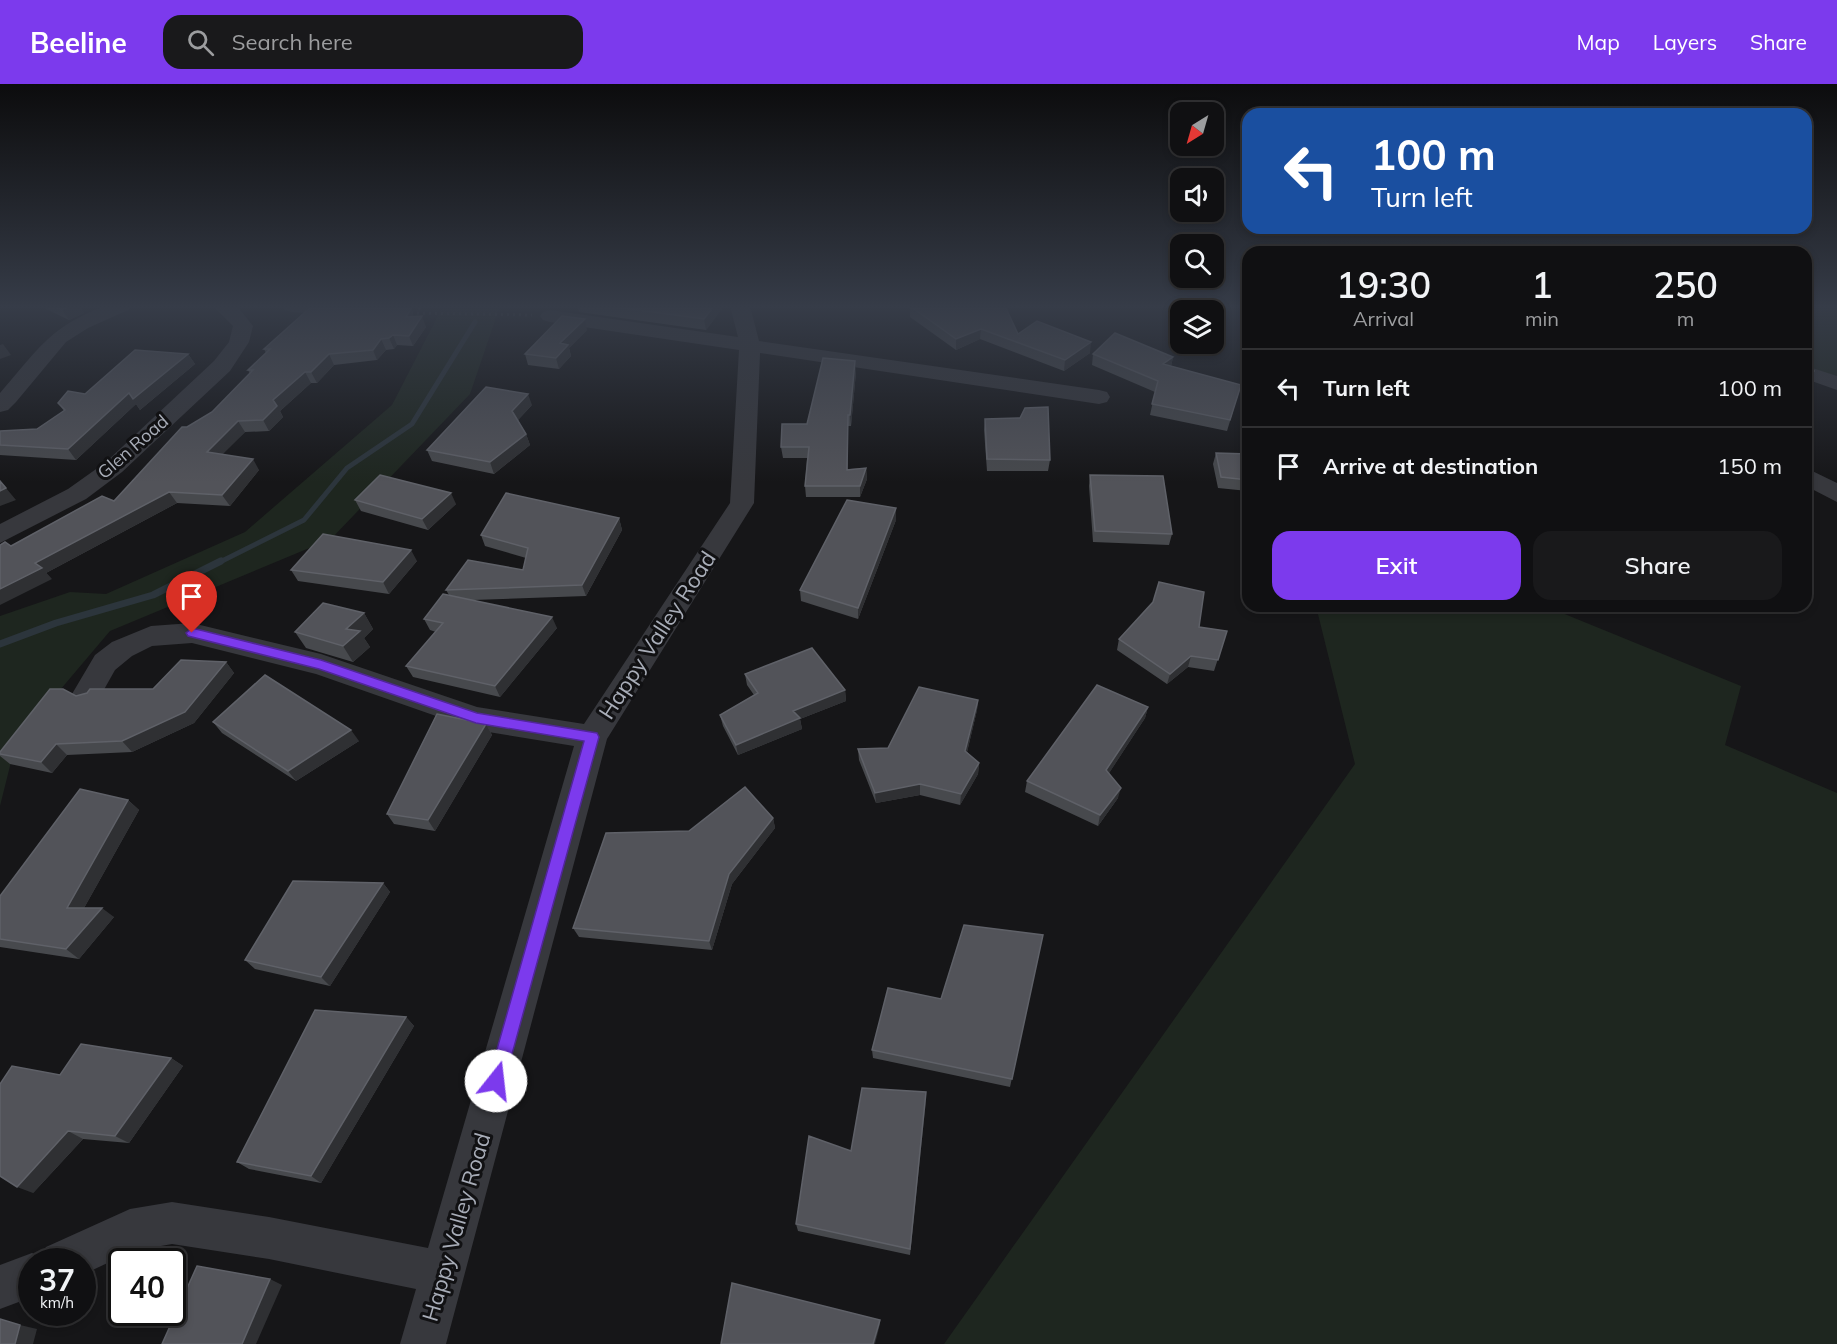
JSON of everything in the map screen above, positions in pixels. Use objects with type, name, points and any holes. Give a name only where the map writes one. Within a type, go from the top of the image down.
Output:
[{"type":"street","points":[[0,405],[16,391],[37,365]]},
{"type":"street","name":"Glen Road","points":[[0,535],[77,494],[114,466],[223,365]]},
{"type":"street","name":"Happy Valley Road","points":[[423,1344],[592,737],[742,503],[749,365]]},
{"type":"street","points":[[887,365],[1099,397]]},
{"type":"street","points":[[1812,479],[1837,494]]},
{"type":"street","points":[[87,694],[111,655],[141,639],[173,632],[192,633],[321,665],[476,718],[592,737]]},
{"type":"street","points":[[91,1248],[130,1230],[172,1223],[269,1238],[443,1273]]},
{"type":"street","points":[[0,1287],[18,1280]]},
{"type":"shaded area","points":[[413,365],[480,365],[470,394],[331,539],[110,631],[16,742],[0,806],[0,616],[70,592],[106,594],[245,532],[392,405]]},
{"type":"shaded area","points":[[1812,365],[1837,365],[1837,383],[1812,374]]},
{"type":"shaded area","points":[[1317,612],[1560,612],[1741,686],[1725,745],[1837,793],[1837,1344],[944,1344],[1355,764]]},
{"type":"building","points":[[118,365],[175,365],[133,399],[129,393],[68,449],[0,445],[0,431],[37,429],[65,410],[58,403],[68,391],[85,394]]},
{"type":"building","points":[[253,365],[318,365],[311,372],[305,372],[273,400],[277,406],[263,420],[238,421],[207,452],[253,459],[222,495],[169,492],[35,563],[42,568],[0,589],[0,545],[5,542],[11,546],[102,496],[114,501],[182,427],[187,427],[212,412],[253,370],[248,370]]},
{"type":"building","points":[[821,365],[855,365],[850,415],[848,415],[847,470],[866,468],[860,486],[805,486],[809,447],[781,447],[782,424],[807,424]]},
{"type":"building","points":[[1119,365],[1166,365],[1241,385],[1230,420],[1152,404],[1158,381]]},
{"type":"building","points":[[486,387],[528,394],[512,411],[526,434],[490,462],[427,450]]},
{"type":"building","points":[[1048,407],[1050,460],[987,459],[985,419],[1020,418],[1025,408]]},
{"type":"building","points":[[1216,453],[1242,454],[1242,479],[1221,477]]},
{"type":"building","points":[[380,475],[451,493],[422,519],[355,500]]},
{"type":"building","points":[[1090,475],[1163,476],[1172,534],[1095,531]]},
{"type":"building","points":[[0,481],[6,488],[0,491]]},
{"type":"building","points":[[506,493],[619,518],[582,585],[446,590],[468,560],[523,570],[528,548],[481,535]]},
{"type":"building","points":[[847,500],[896,508],[858,608],[800,590]]},
{"type":"building","points":[[323,534],[411,550],[383,582],[291,570]]},
{"type":"building","points":[[1159,582],[1204,592],[1199,627],[1227,631],[1218,660],[1191,656],[1170,674],[1119,639],[1153,602]]},
{"type":"building","points":[[443,594],[552,617],[495,686],[406,666],[443,623],[424,619]]},
{"type":"building","points":[[323,603],[364,613],[346,629],[360,631],[343,646],[295,632]]},
{"type":"building","points":[[812,648],[845,690],[793,711],[800,718],[736,745],[720,715],[758,693],[745,674]]},
{"type":"building","points":[[181,660],[226,662],[185,712],[122,741],[56,744],[41,762],[0,754],[50,689],[63,689],[76,696],[87,693],[90,689],[153,689]]},
{"type":"building","points":[[265,675],[351,730],[288,771],[213,722]]},
{"type":"building","points":[[1097,685],[1148,707],[1106,770],[1121,788],[1100,815],[1027,781]]},
{"type":"building","points":[[919,687],[978,700],[965,751],[979,763],[961,794],[920,784],[875,793],[858,749],[888,748]]},
{"type":"building","points":[[437,714],[486,724],[428,820],[387,814]]},
{"type":"building","points":[[745,787],[773,818],[729,874],[709,941],[573,928],[606,833],[689,831]]},
{"type":"building","points":[[80,789],[128,800],[67,908],[102,908],[66,949],[0,939],[0,896]]},
{"type":"building","points":[[293,881],[383,883],[321,977],[245,960]]},
{"type":"building","points":[[964,925],[1043,935],[1012,1079],[872,1050],[888,988],[941,999]]},
{"type":"building","points":[[315,1010],[406,1017],[311,1176],[237,1162]]},
{"type":"building","points":[[81,1044],[171,1058],[115,1136],[68,1131],[17,1187],[0,1176],[0,1084],[12,1066],[60,1075]]},
{"type":"building","points":[[862,1088],[926,1092],[910,1249],[796,1224],[809,1136],[851,1151]]},
{"type":"building","points":[[197,1266],[270,1279],[242,1344],[162,1344],[170,1326],[186,1326],[186,1291]]},
{"type":"building","points":[[732,1283],[880,1320],[873,1344],[721,1344]]},
{"type":"building","points":[[0,1319],[20,1326],[15,1344],[0,1344]]},
{"type":"waterway","points":[[218,563],[304,520],[347,468],[412,424],[449,365]]},
{"type":"waterway","points":[[0,644],[56,623],[153,595],[221,561]]},
{"type":"route","points":[[192,633],[321,665],[476,718],[592,737],[496,1081]]}]
